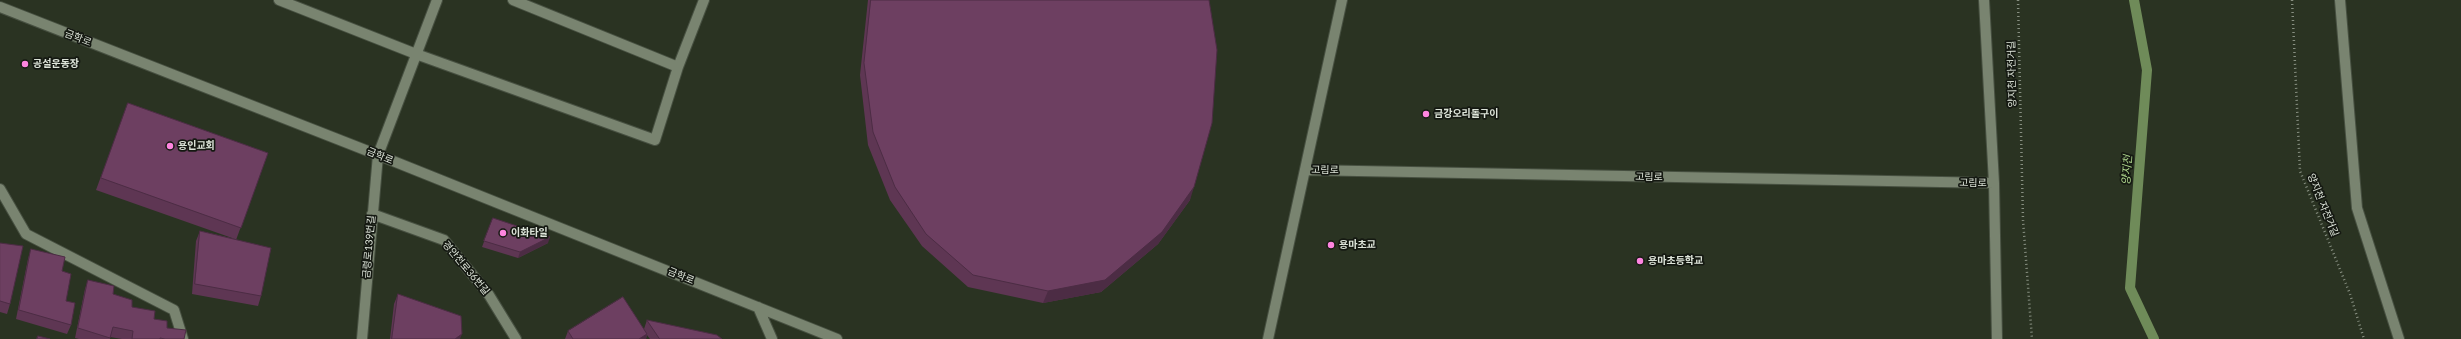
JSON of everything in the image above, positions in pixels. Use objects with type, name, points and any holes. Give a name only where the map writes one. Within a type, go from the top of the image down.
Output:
[{"type":"street","points":[[278,0],[416,54],[655,140],[678,66],[704,0]]},
{"type":"street","name":"금령로139번길","points":[[362,339],[378,155],[437,0]]},
{"type":"street","points":[[514,0],[678,66]]},
{"type":"street","name":"고림로","points":[[1268,339],[1342,0]]},
{"type":"street","name":"고림로","points":[[1984,0],[1994,183],[1998,339]]},
{"type":"street","points":[[2340,0],[2357,208],[2399,339]]},
{"type":"street","name":"금학로","points":[[0,7],[378,155],[837,339]]},
{"type":"street","name":"고림로","points":[[1305,170],[1994,183]]},
{"type":"street","points":[[0,189],[26,234],[174,310],[183,339]]},
{"type":"street","name":"경안천로36번길","points":[[372,214],[444,240],[489,295],[516,339]]},
{"type":"street","points":[[758,307],[772,339]]},
{"type":"path","name":"양지천 자전거길","points":[[2018,0],[2023,220],[2032,339]]},
{"type":"path","name":"양지천 자전거길","points":[[2292,0],[2300,171],[2350,294],[2364,339]]},
{"type":"building","points":[[871,0],[1209,0],[1217,50],[1212,123],[1194,187],[1162,232],[1105,280],[1048,291],[973,275],[926,234],[895,187],[873,132],[864,63]]},
{"type":"building","name":"용인교회","points":[[128,103],[268,153],[241,228],[101,178]]},
{"type":"building","name":"이화타일","points":[[493,218],[550,237],[520,252],[484,241]]},
{"type":"building","points":[[200,231],[271,248],[261,296],[195,284]]},
{"type":"building","points":[[0,243],[23,246],[10,304],[0,301]]},
{"type":"building","points":[[31,249],[65,257],[62,271],[71,274],[66,301],[75,303],[71,325],[19,310]]},
{"type":"building","points":[[88,280],[114,286],[113,294],[132,300],[132,307],[155,311],[154,319],[167,321],[167,328],[186,330],[184,339],[132,339],[133,331],[113,327],[110,338],[78,328]]},
{"type":"building","points":[[398,294],[461,316],[462,334],[455,339],[392,339]]},
{"type":"building","points":[[623,297],[647,334],[639,339],[573,339],[568,331]]},
{"type":"building","points":[[647,320],[717,335],[722,339],[660,339]]},
{"type":"building","points":[[38,336],[50,339],[37,339]]},
{"type":"waterway","name":"양지천","points":[[2134,0],[2147,70],[2130,288],[2154,339]]},
{"type":"place","name":"공설운동장","points":[[25,64]]},
{"type":"place","name":"금강오리돌구이","points":[[1426,114]]},
{"type":"place","name":"용인교회","points":[[170,146]]},
{"type":"place","name":"이화타일","points":[[503,233]]},
{"type":"place","name":"용마초교","points":[[1331,245]]},
{"type":"place","name":"용마초등학교","points":[[1640,261]]}]
